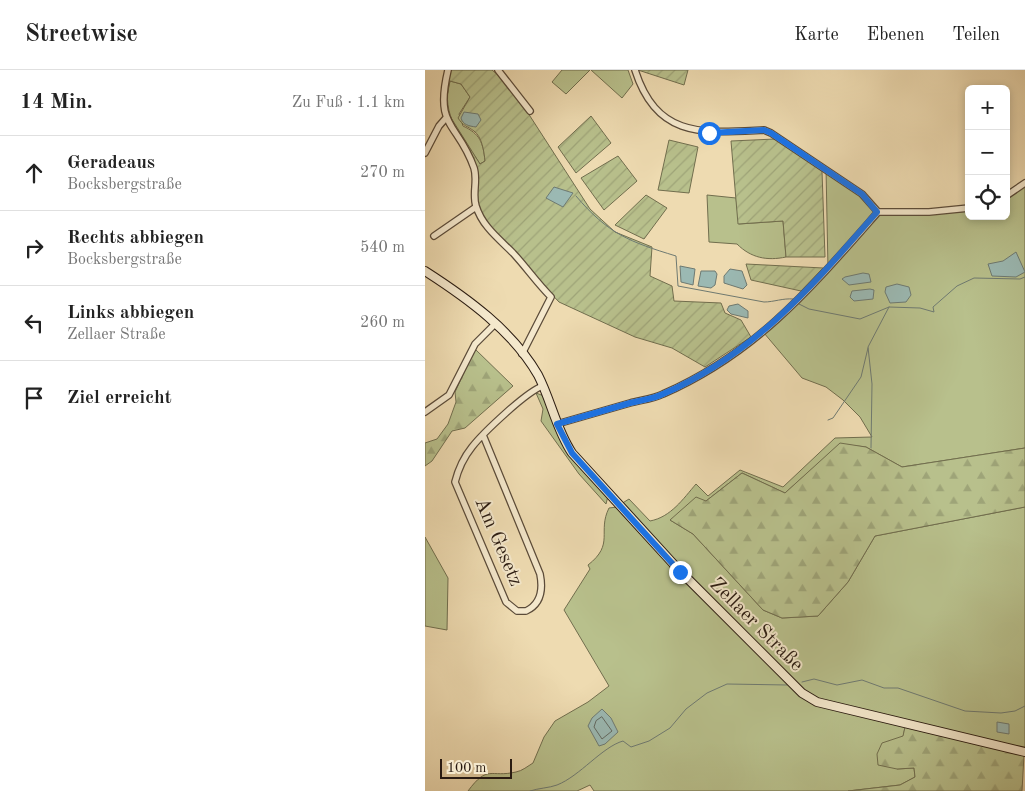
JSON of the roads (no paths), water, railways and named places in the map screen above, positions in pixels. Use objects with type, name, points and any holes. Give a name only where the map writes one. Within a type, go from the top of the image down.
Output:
[{"type":"street","points":[[448,70],[442,102],[446,118],[475,170],[473,197],[479,215],[497,240],[513,254],[551,297],[522,354]]},
{"type":"street","points":[[498,70],[530,112]]},
{"type":"street","points":[[635,70],[639,84],[661,115],[685,129],[709,133],[764,130],[771,133],[862,194],[877,212]]},
{"type":"street","points":[[425,154],[439,126],[446,118]]},
{"type":"street","points":[[1010,193],[1025,183]]},
{"type":"street","points":[[434,236],[476,207]]},
{"type":"street","points":[[557,424],[662,395],[709,370],[764,333],[808,290],[877,212],[929,212],[965,208]]},
{"type":"street","name":"Zellaer Straße","points":[[425,271],[461,294],[495,324],[522,354],[543,386],[557,424],[572,453],[673,564],[807,697],[817,702],[1025,752]]},
{"type":"street","points":[[425,412],[449,395],[475,344],[495,324]]},
{"type":"street","name":"Am Gesetz","points":[[483,435],[540,574],[542,583],[539,598],[526,611],[517,611],[506,602],[455,482],[457,472],[471,448],[483,435],[527,395],[543,386]]},
{"type":"water","points":[[464,112],[478,114],[481,120],[476,127],[469,126],[463,122],[461,118]]},
{"type":"water","points":[[554,187],[573,193],[563,207],[546,198]]},
{"type":"water","points":[[1016,252],[1025,272],[1016,277],[992,276],[988,264],[1003,261]]},
{"type":"water","points":[[680,266],[695,269],[693,285],[681,282]]},
{"type":"water","points":[[730,269],[742,271],[747,285],[743,289],[724,283],[724,276]]},
{"type":"water","points":[[701,271],[715,271],[717,274],[715,285],[711,288],[698,286]]},
{"type":"water","points":[[863,273],[869,274],[871,282],[849,285],[842,279],[845,277]]},
{"type":"water","points":[[897,284],[909,287],[911,295],[906,302],[890,303],[885,292],[886,287]]},
{"type":"water","points":[[874,290],[873,299],[854,301],[850,297],[852,291]]},
{"type":"water","points":[[738,304],[748,311],[748,318],[731,314],[727,310],[729,306]]},
{"type":"water","points":[[602,709],[611,718],[618,732],[605,744],[599,746],[588,726],[592,718]]},
{"type":"water","points":[[997,722],[1009,724],[1009,734],[997,732]]},
{"type":"waterway","points":[[576,196],[599,219],[621,235],[645,246],[676,256],[678,286],[764,302],[793,299]]},
{"type":"waterway","points":[[799,304],[809,309],[860,319],[889,307],[920,308],[934,312],[933,307],[957,286],[974,278],[1020,279],[1025,277]]},
{"type":"waterway","points":[[871,448],[872,384],[868,347],[889,307]]},
{"type":"waterway","points":[[828,420],[833,418],[861,377],[868,348]]},
{"type":"waterway","points":[[802,682],[814,679],[837,685],[862,680],[884,688],[898,688],[965,711],[1001,713],[1015,711],[1025,706]]},
{"type":"waterway","points":[[530,791],[554,786],[566,781],[615,744],[623,741],[631,747],[649,741],[670,728],[686,709],[707,693],[727,684],[787,685]]}]
